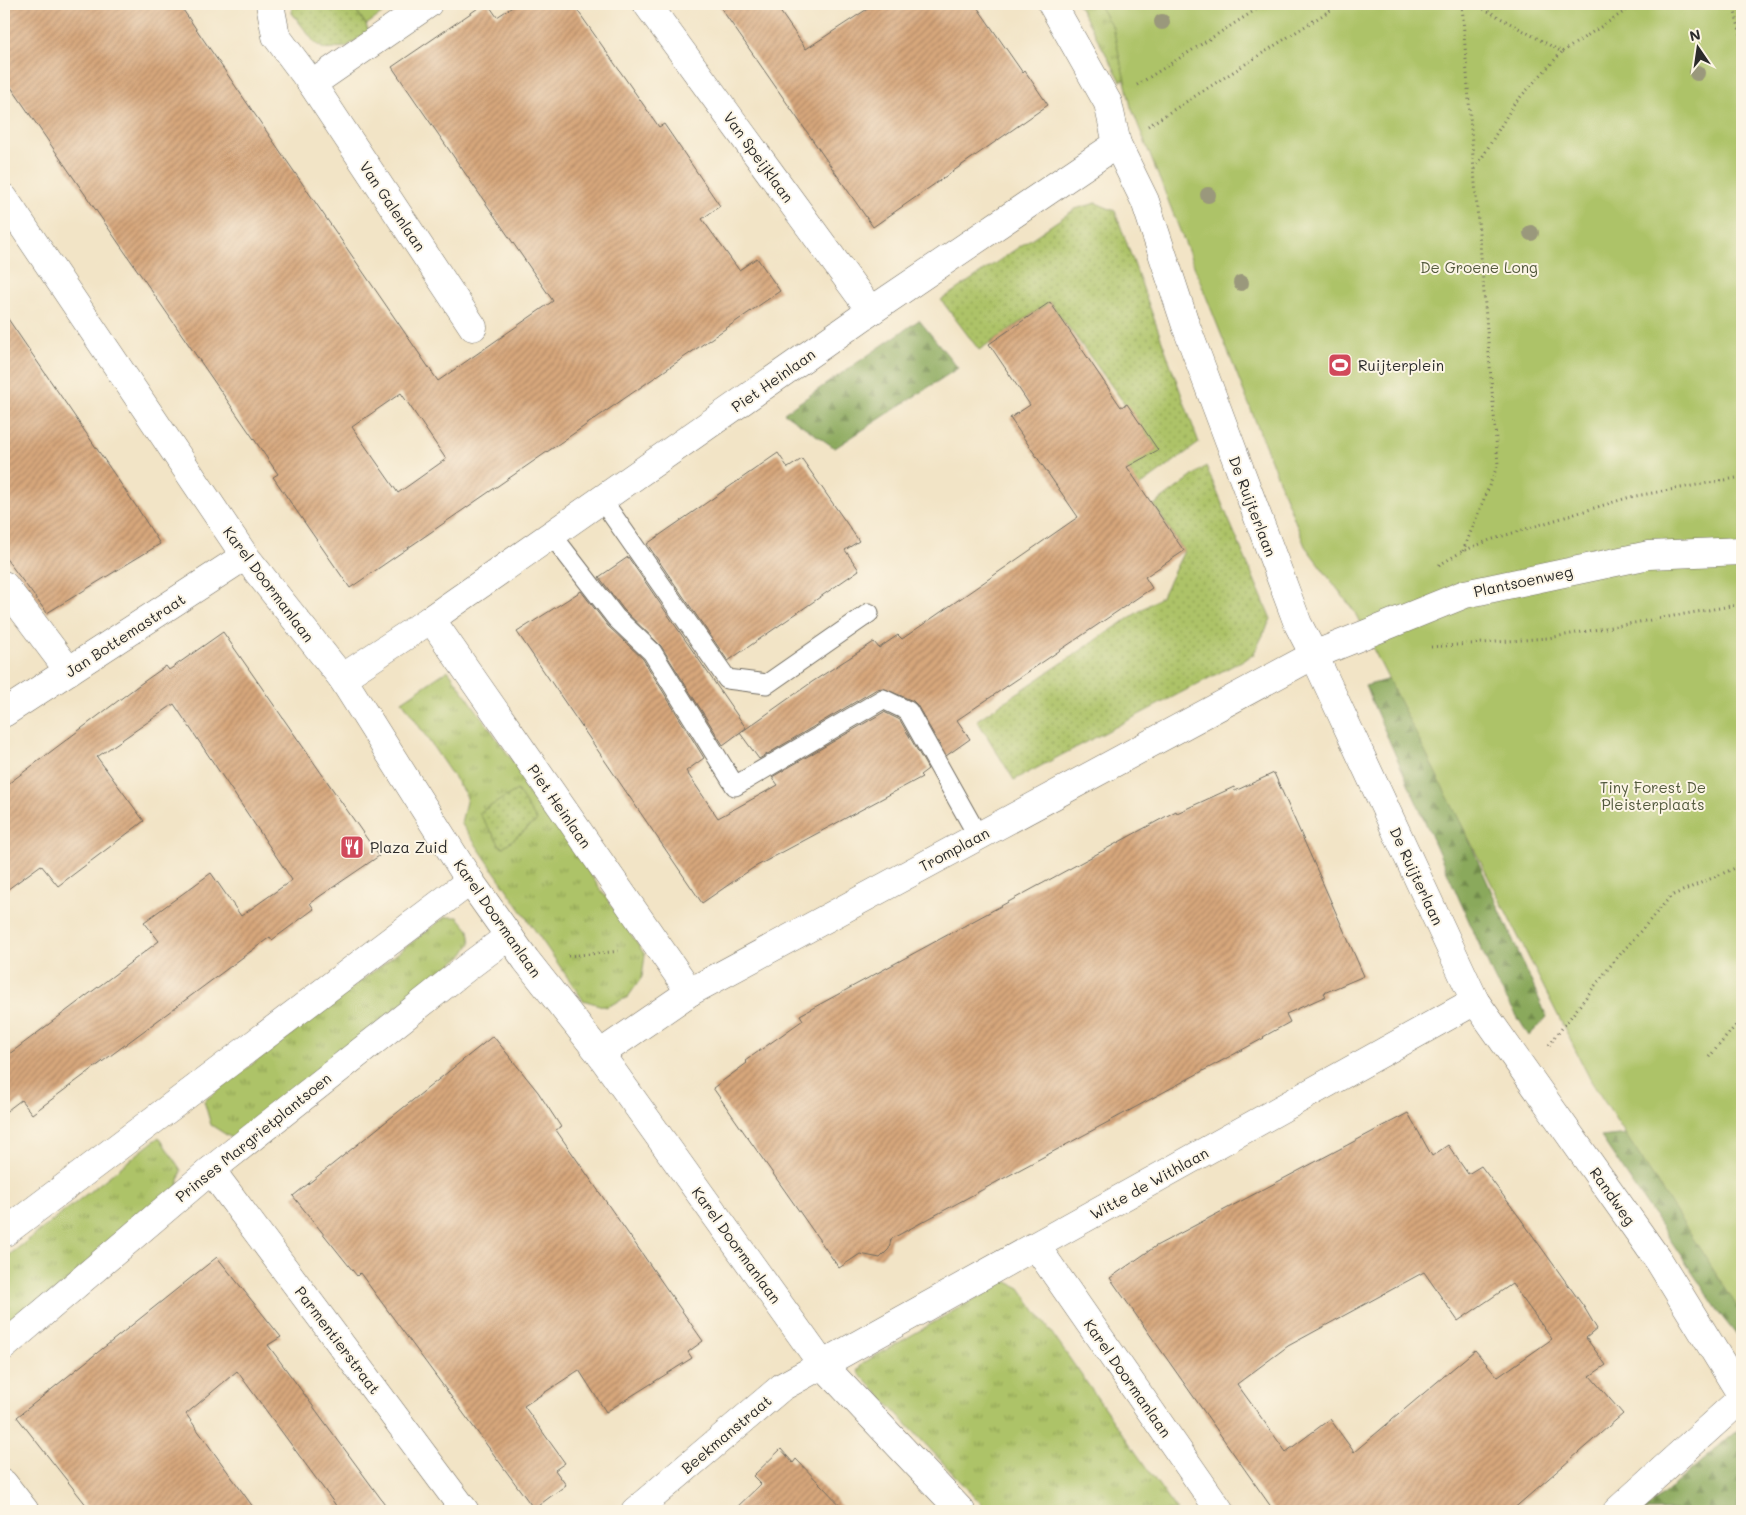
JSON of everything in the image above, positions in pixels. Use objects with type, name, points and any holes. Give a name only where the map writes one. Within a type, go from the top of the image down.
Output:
[{"type":"street","name":"Van Galenlaan","points":[[270,4],[276,36],[312,84],[473,328]]},
{"type":"street","points":[[312,84],[428,4]]},
{"type":"street","name":"Van Speijklaan","points":[[647,4],[871,311]]},
{"type":"street","name":"De Ruijterlaan","points":[[1052,4],[1108,103],[1117,144],[1145,201],[1186,326],[1298,624],[1475,1001]]},
{"type":"street","name":"Piet Heinlaan","points":[[342,678],[431,619],[871,311],[1117,144]]},
{"type":"street","name":"Karel Doormanlaan","points":[[4,198],[245,556],[342,678],[470,881],[526,960],[600,1054],[822,1364],[961,1511]]},
{"type":"street","name":"Plantsoenweg","points":[[1314,655],[1465,594],[1648,555],[1742,550]]},
{"type":"street","name":"Jan Bottemastraat","points":[[4,713],[245,556]]},
{"type":"street","points":[[4,585],[69,671]]},
{"type":"street","name":"Piet Heinlaan","points":[[431,619],[690,992]]},
{"type":"street","name":"Tromplaan","points":[[600,1054],[690,992],[1314,655]]},
{"type":"street","points":[[4,1233],[470,881]]},
{"type":"street","name":"Prinses Margrietplantsoen","points":[[4,1346],[210,1170],[509,936]]},
{"type":"street","name":"Randweg","points":[[1475,1001],[1659,1261],[1742,1397],[1617,1511]]},
{"type":"street","name":"Witte de Withlaan","points":[[822,1364],[1475,1001]]},
{"type":"street","name":"Parmentierstraat","points":[[210,1170],[465,1511]]},
{"type":"street","name":"Karel Doormanlaan","points":[[1036,1246],[1220,1511]]},
{"type":"street","name":"Beekmanstraat","points":[[635,1511],[782,1387],[822,1364]]},
{"type":"street","points":[[4,1484],[24,1511]]},
{"type":"lane","points":[[602,500],[727,679],[767,684],[869,613]]},
{"type":"lane","points":[[552,535],[616,618],[652,652],[735,786],[883,699],[908,711],[978,836]]},
{"type":"path","points":[[1108,103],[1265,4]]},
{"type":"path","points":[[1117,144],[1340,4]]},
{"type":"path","points":[[1462,4],[1498,464],[1464,551]]},
{"type":"path","points":[[1476,4],[1562,52]]},
{"type":"path","points":[[1474,171],[1514,104],[1562,52],[1636,4]]},
{"type":"path","points":[[1733,4],[1742,39]]},
{"type":"path","points":[[1431,569],[1464,551],[1490,540],[1630,497],[1742,477]]},
{"type":"path","points":[[1431,646],[1548,638],[1742,604]]},
{"type":"path","points":[[1518,1062],[1547,1047],[1611,966],[1671,896],[1742,865]]},
{"type":"path","points":[[526,960],[659,948]]},
{"type":"path","points":[[1708,1057],[1742,1018]]},
{"type":"green space","points":[[292,4],[352,4],[369,32],[346,47],[324,49],[315,43],[292,13]]},
{"type":"green space","points":[[352,4],[396,4],[366,25]]},
{"type":"green space","points":[[1078,4],[1243,4],[1121,81]]},
{"type":"green space","name":"De Groene Long","points":[[1098,4],[1742,4],[1742,1314],[1591,1081],[1354,611],[1305,546],[1131,107],[1113,28]]},
{"type":"green space","points":[[1096,203],[1115,211],[1199,443],[1121,500],[1104,479],[1155,445],[1050,302],[979,350],[941,300],[1075,209]]},
{"type":"green space","points":[[919,320],[958,368],[835,448],[784,413]]},
{"type":"green space","points":[[1206,466],[1271,619],[1253,655],[1014,780],[977,720],[1162,596],[1184,551],[1154,505]]},
{"type":"green space","points":[[448,670],[527,781],[645,955],[642,977],[628,997],[606,1007],[583,1000],[461,823],[467,797],[402,701]]},
{"type":"green space","points":[[1421,670],[1425,741],[1547,1017],[1529,1036],[1495,980],[1365,686]]},
{"type":"green space","points":[[517,790],[537,821],[502,848],[479,813]]},
{"type":"green space","points":[[445,917],[458,917],[469,930],[471,943],[464,954],[233,1139],[211,1125],[204,1101]]},
{"type":"green space","points":[[1653,1131],[1742,1166],[1742,1342],[1723,1318],[1601,1137]]},
{"type":"green space","points":[[159,1137],[181,1170],[178,1186],[4,1336],[4,1259]]},
{"type":"green space","points":[[1006,1281],[1020,1288],[1177,1511],[988,1511],[857,1371],[863,1363]]},
{"type":"green space","points":[[1742,1426],[1742,1511],[1644,1511]]},
{"type":"building","points":[[4,4],[179,4],[438,381],[553,301],[392,67],[484,4],[488,4],[497,17],[517,4],[573,4],[659,127],[664,124],[720,206],[702,219],[739,270],[757,258],[780,291],[350,588],[273,477],[278,474],[4,77]],"holes":[[[401,393],[446,459],[398,493],[352,427]]]},
{"type":"building","points":[[718,4],[775,4],[806,49],[875,4],[975,4],[1023,73],[1025,71],[1048,105],[873,227]]},
{"type":"building","points":[[1050,302],[1121,407],[1127,404],[1158,450],[1127,467],[1184,551],[1145,577],[1152,588],[957,720],[970,739],[946,756],[917,705],[913,701],[883,688],[877,689],[759,759],[740,733],[812,682],[874,642],[879,648],[898,635],[902,639],[1078,517],[1010,418],[1030,405],[989,344]]},
{"type":"building","points":[[4,313],[160,544],[47,613],[4,556]]},
{"type":"building","points":[[778,453],[788,468],[802,459],[859,541],[845,550],[859,570],[728,661],[647,544]]},
{"type":"building","points":[[628,557],[746,728],[723,745],[661,646],[624,610],[599,577]]},
{"type":"building","points":[[581,591],[608,626],[643,659],[704,758],[686,771],[718,818],[778,785],[772,777],[884,712],[900,720],[928,769],[920,775],[922,777],[753,868],[702,903],[517,632]]},
{"type":"building","points":[[223,632],[379,856],[310,903],[314,909],[272,940],[270,937],[32,1114],[21,1100],[4,1113],[4,1058],[159,941],[144,922],[211,873],[241,916],[292,880],[174,704],[97,757],[144,821],[58,886],[41,865],[4,892],[4,787],[139,685],[166,666],[169,670]]},
{"type":"building","points":[[1274,773],[1364,976],[1324,993],[1326,996],[1286,1014],[1290,1022],[1264,1038],[891,1239],[889,1249],[880,1258],[860,1254],[839,1268],[713,1088],[747,1063],[745,1061],[803,1020],[800,1015],[1176,811],[1177,813],[1234,787],[1235,791]]},
{"type":"building","points":[[493,1036],[538,1092],[561,1127],[556,1130],[703,1341],[688,1352],[692,1358],[606,1412],[579,1370],[524,1406],[565,1463],[555,1470],[566,1485],[534,1509],[360,1273],[357,1276],[293,1196]]},
{"type":"building","points":[[1408,1113],[1432,1156],[1448,1145],[1468,1174],[1481,1166],[1584,1307],[1597,1329],[1586,1338],[1606,1365],[1590,1376],[1623,1414],[1511,1511],[1274,1511],[1110,1278],[1156,1246]],"holes":[[[1424,1272],[1458,1321],[1512,1284],[1552,1339],[1498,1377],[1475,1350],[1354,1452],[1330,1419],[1286,1452],[1237,1384],[1288,1346]]]},
{"type":"building","points":[[217,1257],[281,1337],[268,1345],[390,1511],[340,1511],[237,1371],[186,1414],[256,1511],[91,1511],[17,1417]]},
{"type":"building","points":[[781,1449],[793,1463],[796,1459],[846,1511],[733,1511],[761,1484],[753,1476]]},
{"type":"place","name":"Ruijterplein","points":[[1340,365]]},
{"type":"place","name":"Plaza Zuid","points":[[352,847]]},
{"type":"park label","name":"Tiny Forest De Pleisterplaats","points":[[1653,796]]}]
